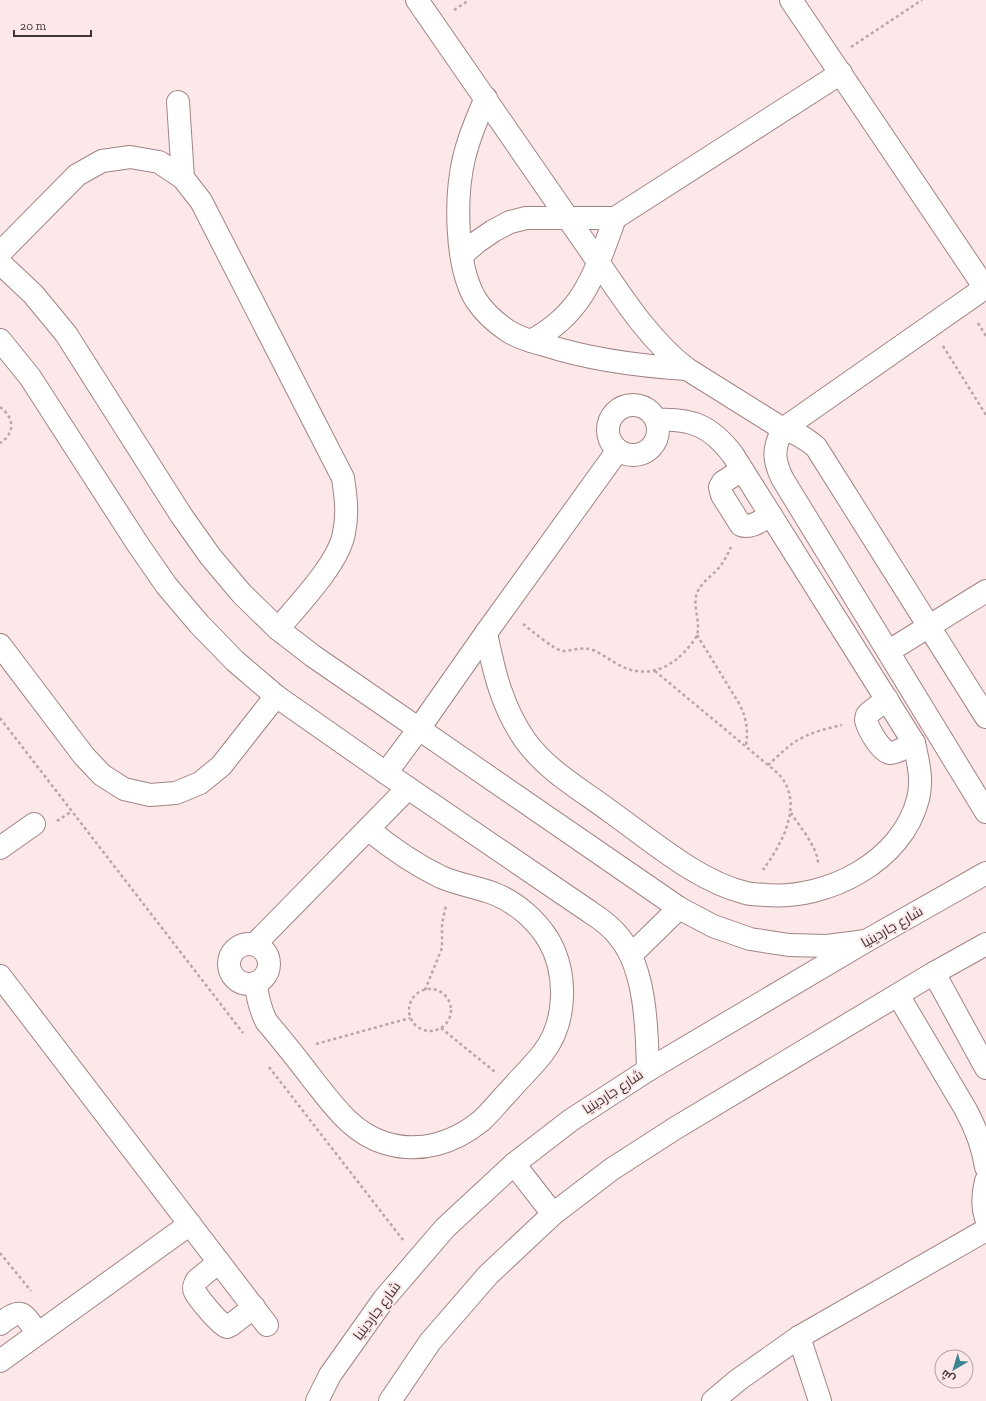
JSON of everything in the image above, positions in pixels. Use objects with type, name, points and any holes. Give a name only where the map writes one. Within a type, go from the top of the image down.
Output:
[{"type":"street","points":[[418,0],[567,218],[647,330],[673,358],[688,369],[783,429],[795,432],[806,438],[816,447],[986,717]]},
{"type":"street","points":[[791,0],[986,288],[783,429],[777,440],[775,453],[776,466],[986,812]]},
{"type":"street","points":[[462,255],[493,231],[510,222],[526,218],[615,218],[837,66]]},
{"type":"street","points":[[486,98],[473,128],[464,159],[459,191],[458,217],[462,255],[466,278],[476,300],[490,318],[509,332],[531,341],[562,351],[624,363],[688,369]]},
{"type":"street","points":[[178,102],[184,178]]},
{"type":"street","points":[[0,253],[77,176],[102,161],[130,157],[159,162],[184,178],[201,201],[343,478],[347,507],[344,535],[333,561],[278,629]]},
{"type":"street","points":[[531,341],[546,333],[573,309],[584,295],[599,263],[615,218]]},
{"type":"street","points":[[0,263],[33,294],[66,334],[181,516],[210,556],[242,594],[278,629],[313,656],[418,730],[679,908],[713,926],[750,939],[788,945],[827,946],[866,942]]},
{"type":"street","points":[[0,340],[30,377],[137,543],[166,585],[199,624],[235,660],[276,696],[606,923],[620,938],[631,955],[640,982],[647,1041],[648,1070]]},
{"type":"street","points":[[632,405],[646,409],[656,420],[658,433],[653,445],[649,450],[637,455],[630,455],[618,450],[612,445],[609,438],[609,422],[612,416],[617,410],[624,406],[632,405]]},
{"type":"street","points":[[486,633],[495,673],[506,709],[526,741],[551,769],[688,867],[716,883],[747,893],[778,896],[810,892],[840,883],[868,867],[892,846],[908,824],[918,798],[920,770],[914,743],[771,515],[722,440],[708,429],[692,422],[674,419],[656,420]]},
{"type":"street","points":[[386,773],[618,450]]},
{"type":"street","points":[[742,470],[722,482],[720,486],[722,495],[741,524],[749,526],[771,515]]},
{"type":"street","points":[[889,651],[986,590]]},
{"type":"street","points":[[0,645],[84,756],[102,775],[124,789],[150,795],[176,793],[200,783],[221,766],[276,696]]},
{"type":"street","points":[[887,700],[869,713],[866,720],[881,748],[889,753],[914,743]]},
{"type":"street","points":[[255,944],[408,788]]},
{"type":"street","points":[[0,848],[34,824]]},
{"type":"street","points":[[256,983],[257,996],[266,1021],[290,1051],[342,1115],[361,1132],[385,1143],[411,1148],[437,1145],[461,1135],[482,1120],[544,1053],[555,1032],[561,1009],[562,985],[558,962],[548,940],[534,921],[516,905],[495,894],[443,878],[416,864],[391,848],[368,829]]},
{"type":"street","name":"شارع جاردينيا","points":[[317,1401],[330,1375],[384,1298],[445,1228],[514,1164],[571,1120],[648,1070],[986,873]]},
{"type":"street","points":[[631,955],[679,908]]},
{"type":"street","points":[[248,944],[255,944],[265,952],[268,957],[269,970],[266,975],[256,983],[250,984],[237,981],[230,970],[229,958],[236,948],[248,944]]},
{"type":"street","points":[[390,1401],[430,1342],[488,1275],[553,1214],[618,1165],[674,1129],[934,973],[986,944]]},
{"type":"street","points":[[934,973],[986,1068]]},
{"type":"street","points":[[0,976],[267,1325]]},
{"type":"street","points":[[898,995],[966,1110],[976,1130],[983,1150],[986,1167]]},
{"type":"street","points":[[514,1164],[553,1214]]},
{"type":"street","points":[[986,1181],[983,1193],[986,1218]]},
{"type":"street","points":[[0,1361],[190,1224]]},
{"type":"street","points":[[713,1401],[738,1380],[799,1337],[986,1230]]},
{"type":"street","points":[[219,1262],[197,1280],[194,1284],[195,1292],[220,1323],[227,1327],[231,1326],[254,1308]]},
{"type":"street","points":[[0,1324],[17,1313],[47,1327]]},
{"type":"street","points":[[799,1337],[820,1401]]},
{"type":"path","points":[[837,66],[922,0]]},
{"type":"path","points":[[931,326],[986,415]]},
{"type":"path","points":[[0,407],[6,411],[10,417],[12,425],[7,438],[0,443]]},
{"type":"path","points":[[741,524],[726,558],[704,582],[697,593],[696,609],[697,635],[740,705],[745,716],[748,728],[746,746]]},
{"type":"path","points":[[503,610],[562,651],[579,648],[591,649],[619,665],[629,669],[645,672],[655,671],[669,665],[681,655],[697,635]]},
{"type":"path","points":[[655,671],[768,765],[782,778],[787,788],[790,799],[791,813],[786,829],[771,859],[747,893]]},
{"type":"path","points":[[0,718],[247,1038]]},
{"type":"path","points":[[768,765],[790,745],[806,736],[823,730],[866,720]]},
{"type":"path","points":[[791,813],[814,847],[818,862],[817,874],[810,892]]},
{"type":"path","points":[[425,990],[442,948],[442,924],[444,910],[455,882]]},
{"type":"path","points":[[425,990],[439,992],[445,996],[449,1002],[449,1016],[446,1023],[441,1028],[427,1031],[420,1029],[414,1025],[410,1018],[410,1004],[413,998],[418,993],[425,990]]},
{"type":"path","points":[[290,1051],[410,1018]]},
{"type":"path","points":[[441,1028],[513,1086]]},
{"type":"path","points":[[267,1063],[418,1259]]},
{"type":"path","points":[[0,1253],[47,1327]]}]
